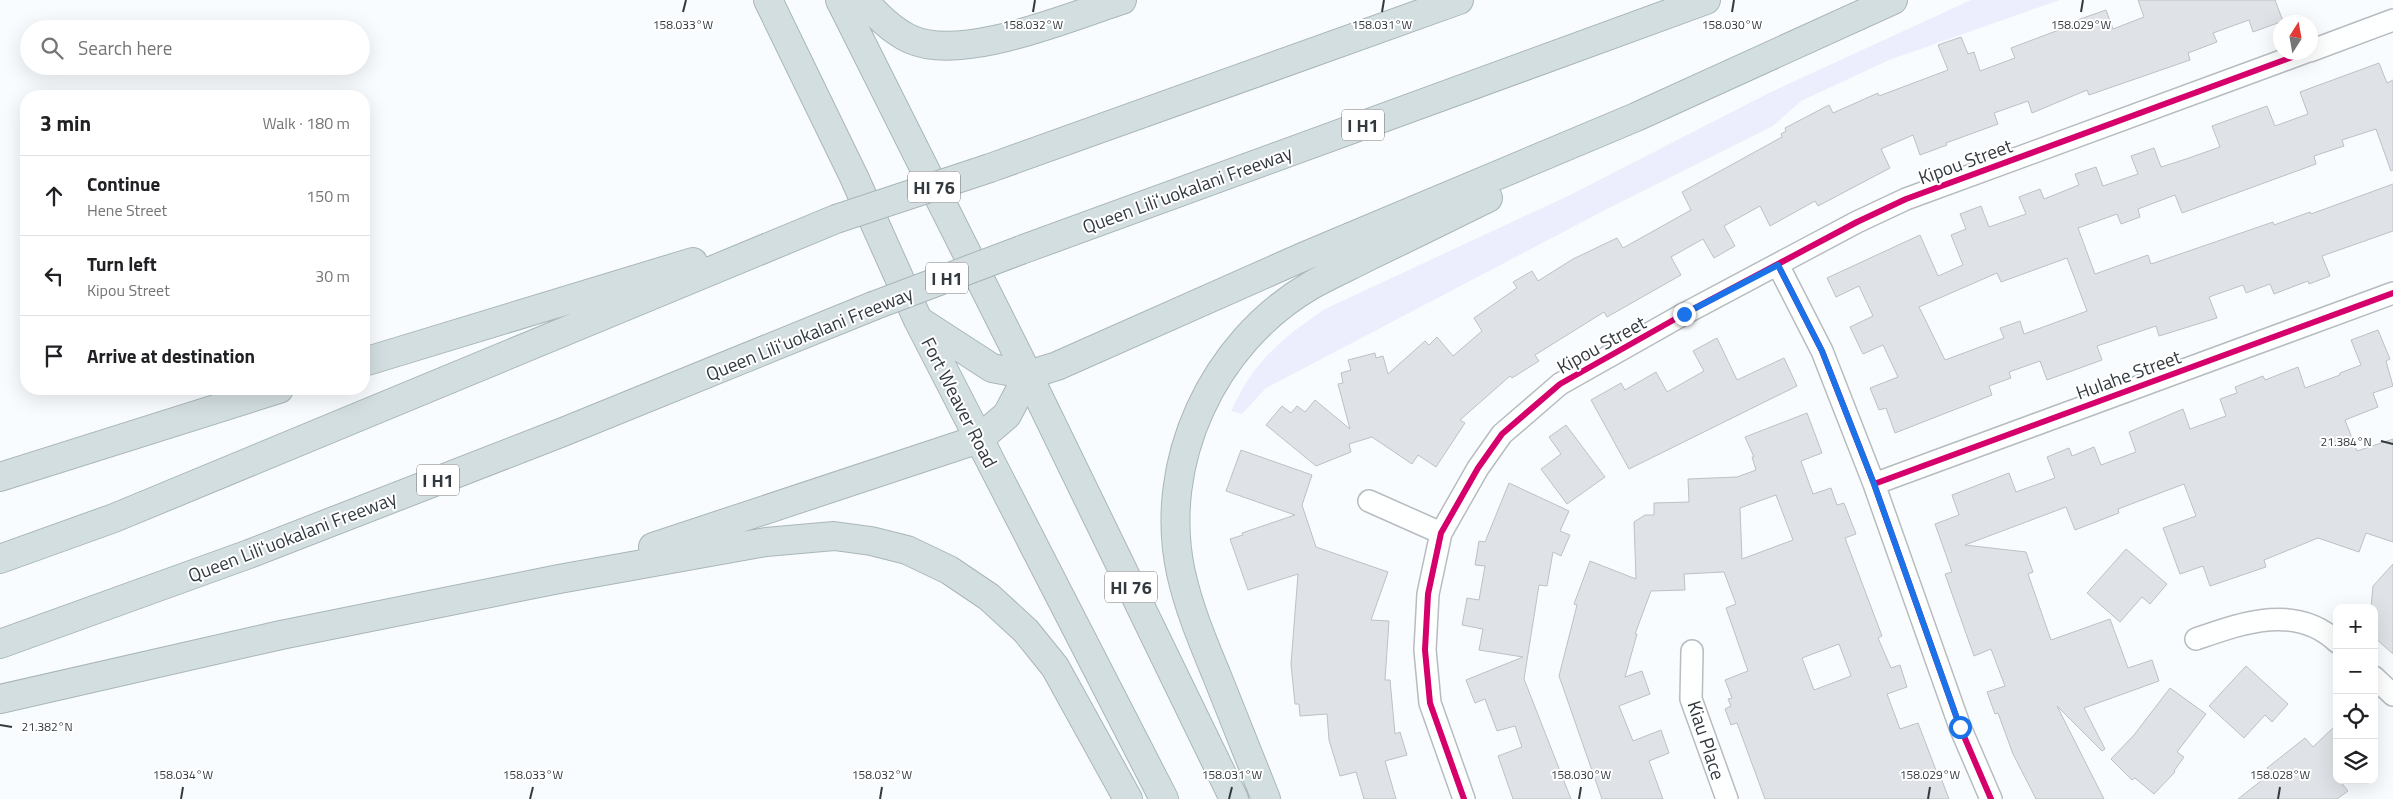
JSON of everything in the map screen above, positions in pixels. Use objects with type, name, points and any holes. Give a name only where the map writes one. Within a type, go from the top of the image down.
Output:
[{"type":"highway","name":"Fort Weaver Road","points":[[768,0],[854,177],[918,320],[1164,799]]},
{"type":"highway","name":"HI 76","points":[[840,0],[1028,375],[1234,799]]},
{"type":"highway","points":[[862,0],[887,24],[911,39],[947,46],[984,43],[1122,0]]},
{"type":"highway","points":[[370,360],[836,219],[990,168],[1459,0]]},
{"type":"highway","name":"Queen Liliʻuokalani Freeway","points":[[0,644],[268,547],[563,432],[873,306],[1021,250],[1706,0]]},
{"type":"highway","points":[[918,320],[992,368],[1028,375],[1057,366],[1305,256],[1636,117],[1893,0]]},
{"type":"highway","points":[[1266,799],[1200,636],[1181,573],[1176,519],[1178,488],[1185,450],[1200,409],[1220,371],[1240,345],[1266,318],[1309,286],[1512,186],[1636,117]]},
{"type":"highway","points":[[0,559],[114,518],[836,219]]},
{"type":"highway","points":[[560,579],[979,439],[1007,415],[1028,375]]},
{"type":"highway","points":[[0,476],[259,395]]},
{"type":"highway","points":[[0,699],[281,635],[560,579],[766,542],[834,536],[907,550],[949,570],[989,597],[1026,631],[1055,667],[1128,799]]},
{"type":"street","points":[[2318,48],[2393,20]]},
{"type":"street","name":"Kipou Street","points":[[1464,799],[1430,703],[1425,650],[1428,594],[1441,533],[1478,468],[1502,434],[1560,384],[1857,222],[1906,199],[2284,60]]},
{"type":"street","points":[[1778,265],[1822,351],[1874,484],[1960,727],[1991,799]]},
{"type":"street","name":"Hulahe Street","points":[[1874,484],[2393,293]]},
{"type":"street","points":[[1369,501],[1441,533]]},
{"type":"street","points":[[2196,639],[2243,622],[2277,618],[2303,623],[2329,634],[2333,638]]},
{"type":"street","name":"Kiau Place","points":[[1692,651],[1691,699],[1727,799]]},
{"type":"street","points":[[2378,681],[2393,695]]},
{"type":"shaded area","points":[[1971,0],[2060,0],[1889,60],[1801,101],[1773,126],[1607,209],[1266,388],[1242,414],[1231,411],[1249,378],[1270,352],[1325,309],[1570,195],[1769,93]]},
{"type":"building","points":[[2138,0],[2275,0],[2281,15],[2273,15],[2273,25],[2253,32],[2249,20],[2213,33],[2217,42],[2188,53],[2190,60],[2089,95],[2087,90],[2032,113],[2028,101],[1994,113],[1998,124],[1946,143],[1947,145],[1920,155],[1913,135],[1881,149],[1890,168],[1818,206],[1815,201],[1770,226],[1760,206],[1724,226],[1735,246],[1714,258],[1703,239],[1671,257],[1681,275],[1607,317],[1604,312],[1535,355],[1539,361],[1512,378],[1510,376],[1460,420],[1465,423],[1436,467],[1418,455],[1412,464],[1372,437],[1349,444],[1351,452],[1316,466],[1266,425],[1282,406],[1291,413],[1297,406],[1305,412],[1315,400],[1350,429],[1338,384],[1343,383],[1341,373],[1351,370],[1348,360],[1375,353],[1376,358],[1383,356],[1388,374],[1425,341],[1429,345],[1437,337],[1453,356],[1482,331],[1474,318],[1517,288],[1513,282],[1532,271],[1538,281],[1573,259],[1617,238],[1623,248],[1691,210],[1682,192],[1782,137],[1781,134],[1786,131],[1785,128],[1829,105],[1833,113],[1878,93],[1879,96],[1948,70],[1938,45],[1961,37],[1968,54],[1974,52],[1980,71],[2015,58],[2011,48],[2064,28],[2063,25],[2106,10],[2113,29],[2144,17]]},
{"type":"building","points":[[2379,63],[2387,83],[2393,80],[2393,170],[2391,171],[2376,129],[2342,140],[2344,146],[2314,156],[2316,164],[2182,213],[2175,195],[2138,209],[2140,217],[2121,224],[2117,214],[2078,228],[2095,274],[2148,255],[2151,264],[2273,222],[2274,225],[2310,212],[2311,214],[2393,184],[2393,231],[2322,256],[2330,276],[2309,284],[2308,281],[2274,294],[2270,284],[2246,293],[2243,285],[2209,297],[2217,318],[2159,336],[2156,326],[2097,346],[2102,360],[2047,380],[2040,361],[2009,372],[2011,378],[1989,386],[1992,395],[1895,433],[1886,408],[1879,410],[1870,388],[1898,377],[1883,345],[1863,354],[1850,327],[1873,316],[1859,286],[1836,297],[1827,278],[1920,235],[1938,276],[1963,265],[1951,235],[1966,229],[1960,214],[1981,206],[1989,227],[2026,214],[2019,197],[2040,189],[2044,199],[2079,185],[2075,174],[2096,167],[2103,186],[2138,174],[2131,156],[2154,148],[2161,167],[2220,147],[2212,126],[2267,106],[2275,126],[2308,114],[2300,92]],"holes":[[[2067,258],[2087,311],[2024,334],[2020,321],[2000,328],[2004,338],[1945,360],[1919,307],[1997,273],[2001,282]]]},
{"type":"building","points":[[2378,330],[2390,359],[2386,361],[2393,386],[2373,393],[2378,407],[2345,420],[2357,451],[2393,439],[2393,542],[2366,533],[2359,552],[2318,538],[2264,560],[2266,567],[2210,586],[2203,566],[2180,574],[2163,528],[2196,516],[2184,484],[2118,509],[2119,513],[2075,530],[2066,507],[1965,545],[2026,552],[2033,572],[2028,574],[2051,640],[2110,619],[2128,668],[2152,660],[2159,681],[2084,708],[2105,749],[2102,751],[2057,706],[2104,799],[2036,799],[2013,754],[1998,713],[1995,714],[1987,692],[2005,686],[1991,649],[1974,656],[1945,574],[1952,572],[1935,524],[1959,515],[1952,495],[2009,473],[2016,492],[2055,478],[2047,457],[2069,448],[2072,456],[2094,447],[2101,465],[2136,452],[2129,432],[2183,409],[2190,429],[2226,416],[2220,399],[2237,393],[2235,387],[2263,376],[2265,380],[2298,367],[2305,388],[2340,375],[2340,373],[2361,365],[2351,340]]},
{"type":"building","points":[[1717,338],[1737,380],[1784,358],[1797,386],[1629,469],[1591,400],[1621,383],[1625,390],[1656,372],[1667,392],[1704,371],[1693,351]]},
{"type":"building","points":[[1807,413],[1822,453],[1801,461],[1813,494],[1831,488],[1837,505],[1844,503],[1856,534],[1845,538],[1882,636],[1878,638],[1891,668],[1900,665],[1907,687],[1887,694],[1900,729],[1918,723],[1949,799],[1765,799],[1737,723],[1731,725],[1725,709],[1731,706],[1728,699],[1732,698],[1725,680],[1748,671],[1726,608],[1736,604],[1724,572],[1684,574],[1685,590],[1651,591],[1635,634],[1637,634],[1625,677],[1642,671],[1650,694],[1619,706],[1633,741],[1661,730],[1669,753],[1649,761],[1663,799],[1602,799],[1559,676],[1577,605],[1574,604],[1590,561],[1636,579],[1634,522],[1645,515],[1654,515],[1654,503],[1689,502],[1688,479],[1737,477],[1756,470],[1752,457],[1754,457],[1745,437]],"holes":[[[1776,495],[1793,540],[1742,559],[1740,508]],[[1839,644],[1851,676],[1814,690],[1802,658]]]},
{"type":"building","points":[[1566,425],[1605,477],[1567,504],[1541,469],[1561,454],[1549,437]]},
{"type":"building","points":[[1241,450],[1312,475],[1302,505],[1316,547],[1388,572],[1371,620],[1389,621],[1385,680],[1390,680],[1395,734],[1400,732],[1407,755],[1385,761],[1396,799],[1364,799],[1356,772],[1340,776],[1329,740],[1327,714],[1300,716],[1299,704],[1295,704],[1291,664],[1298,574],[1248,590],[1230,539],[1295,515],[1226,491]]},
{"type":"building","points":[[1509,483],[1569,511],[1560,531],[1570,535],[1561,556],[1553,552],[1547,586],[1539,585],[1524,679],[1571,799],[1513,799],[1498,756],[1522,747],[1515,726],[1497,731],[1485,699],[1475,703],[1466,680],[1523,657],[1479,650],[1483,629],[1462,625],[1467,598],[1479,600],[1485,566],[1475,565],[1479,541],[1485,542]]},
{"type":"building","points":[[2126,549],[2167,584],[2150,604],[2142,597],[2120,622],[2087,593]]},
{"type":"building","points":[[2393,564],[2393,654],[2378,641],[2378,604],[2371,604],[2373,586]]},
{"type":"building","points":[[2246,666],[2288,704],[2272,722],[2265,715],[2244,738],[2209,706]]},
{"type":"building","points":[[2170,688],[2206,714],[2177,752],[2184,757],[2175,772],[2154,794],[2135,778],[2132,780],[2111,759],[2134,735]]},
{"type":"building","points":[[2333,728],[2333,784],[2342,784],[2348,791],[2337,799],[2238,799],[2271,773],[2267,768],[2305,738],[2313,747]]},
{"type":"cycle path","points":[[1464,799],[1430,703],[1425,650],[1428,594],[1441,533],[1478,468],[1502,434],[1560,384],[1684,314],[1857,222],[1906,199],[2284,60]]},
{"type":"cycle path","points":[[1778,265],[1822,351],[1874,484],[1960,727],[1991,799]]},
{"type":"cycle path","points":[[1874,484],[2393,293]]},
{"type":"route","points":[[1684,314],[1778,265],[1822,351],[1874,484],[1960,727]]}]
